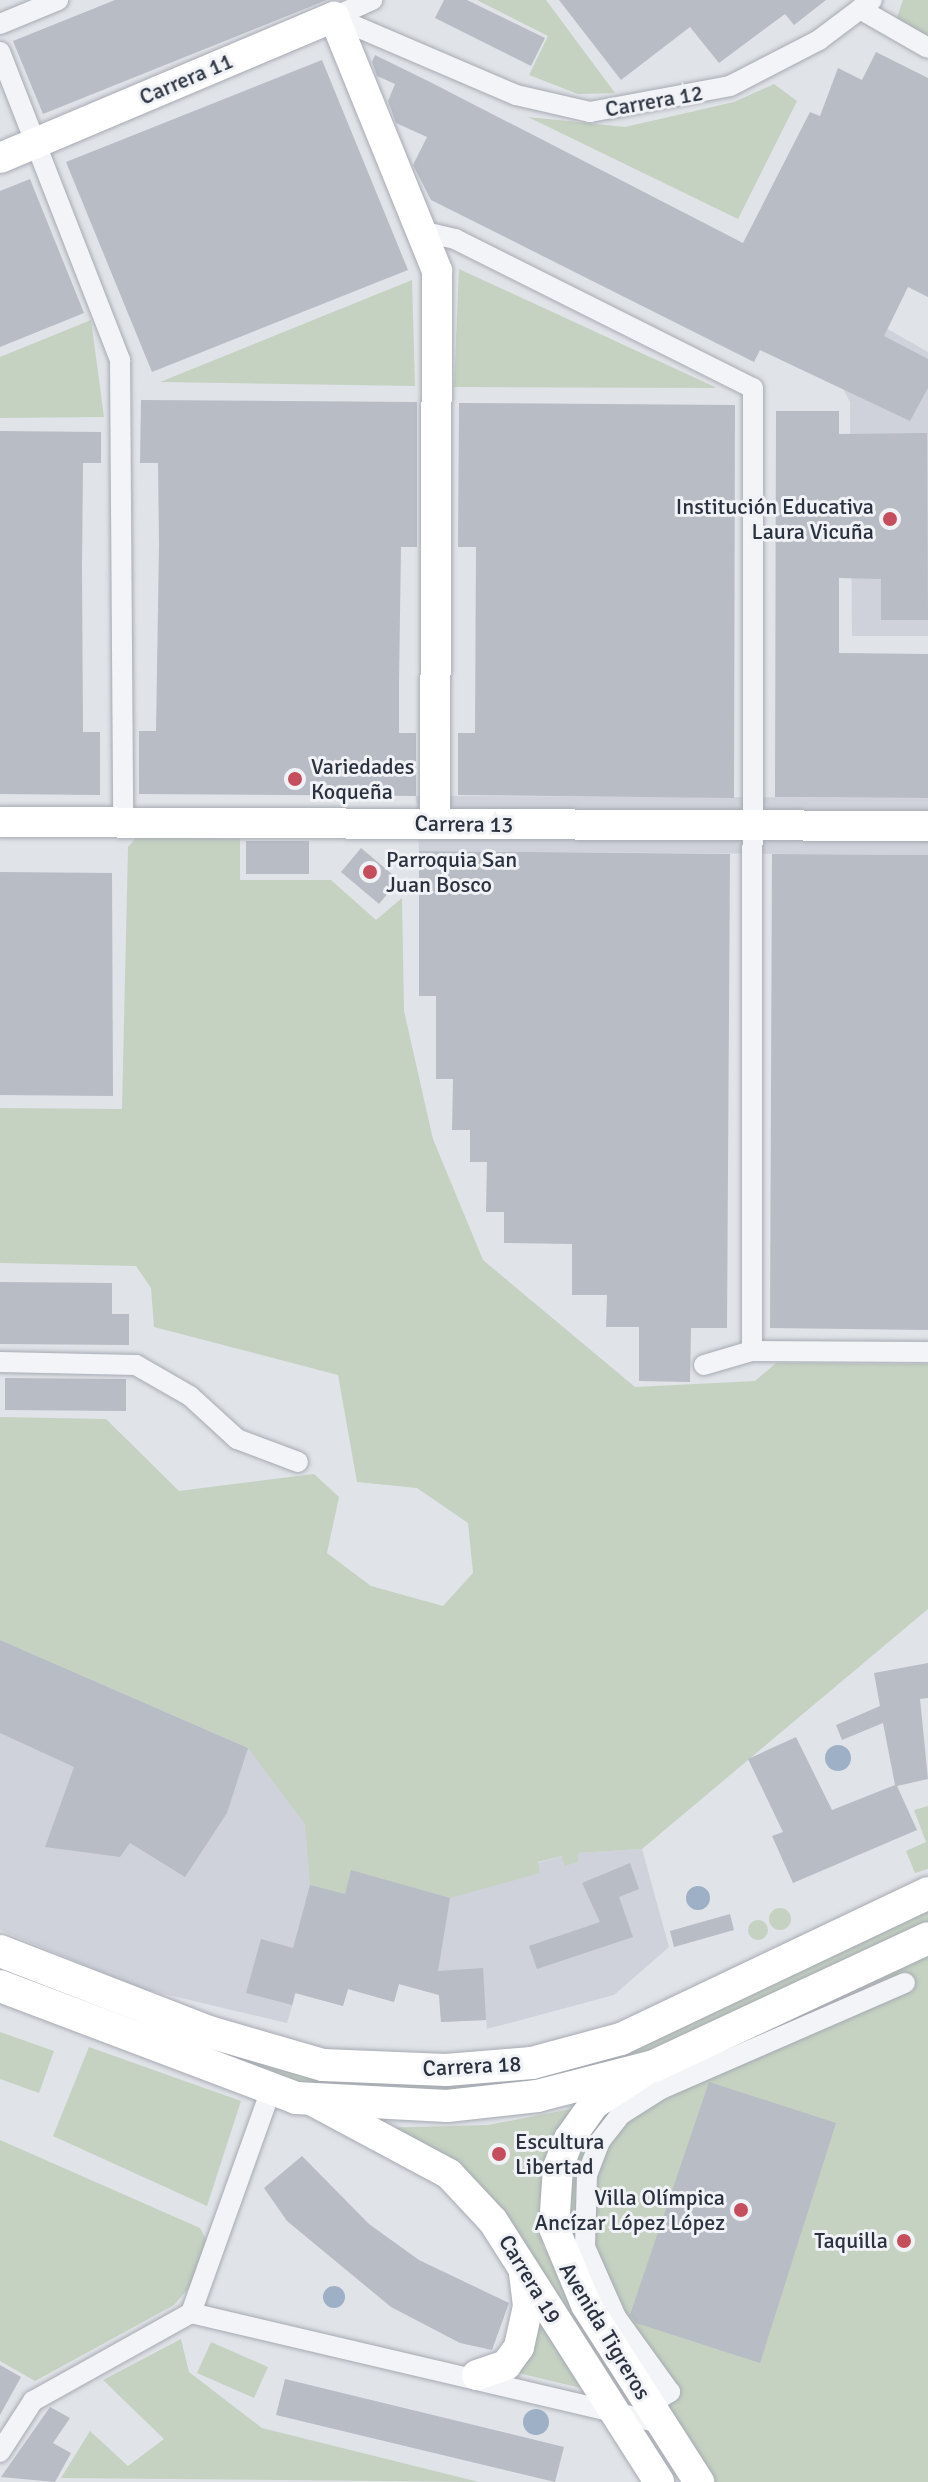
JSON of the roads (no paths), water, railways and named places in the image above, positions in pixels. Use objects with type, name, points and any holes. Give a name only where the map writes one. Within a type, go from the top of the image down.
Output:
[{"type":"main road","name":"Carrera 18","points":[[0,1951],[206,2031],[323,2065],[446,2070],[532,2063],[621,2039],[928,1893]]},
{"type":"main road","name":"Carrera 18","points":[[0,1986],[271,2090],[313,2101],[447,2106],[537,2096],[654,2066],[928,1938]]},
{"type":"street","points":[[0,24],[58,0]]},
{"type":"street","name":"Carrera 11","points":[[0,158],[330,8],[372,0]]},
{"type":"street","points":[[866,4],[928,48]]},
{"type":"street","name":"Carrera 12","points":[[330,8],[516,95],[590,112],[730,86],[819,40],[866,4]]},
{"type":"street","points":[[330,8],[399,192],[425,232],[437,271],[435,824]]},
{"type":"street","points":[[0,52],[38,141],[120,360],[123,822]]},
{"type":"street","points":[[425,232],[455,239],[753,388],[752,1351]]},
{"type":"street","name":"Carrera 13","points":[[0,822],[754,828],[928,826]]},
{"type":"street","points":[[704,1365],[752,1351],[928,1352]]},
{"type":"street","points":[[0,1362],[136,1365],[190,1396],[237,1439],[298,1462]]},
{"type":"street","points":[[191,2313],[477,2375],[612,2411],[655,2414],[670,2392],[616,2317],[585,2247],[587,2175],[600,2141],[620,2115],[661,2089],[905,1983]]},
{"type":"street","name":"Avenida Tigreros","points":[[654,2066],[594,2104],[569,2139],[554,2192],[561,2259],[699,2482]]},
{"type":"street","points":[[0,2452],[33,2401],[191,2313],[271,2090]]},
{"type":"street","name":"Carrera 19","points":[[313,2101],[449,2174],[511,2241],[523,2266],[612,2411],[659,2482]]},
{"type":"street","points":[[477,2375],[506,2365],[519,2347],[528,2306],[523,2266]]},
{"type":"water","points":[[838,1745],[847,1749],[851,1758],[847,1767],[838,1771],[829,1767],[825,1758],[829,1749]]},
{"type":"water","points":[[698,1886],[707,1889],[710,1898],[707,1907],[698,1910],[689,1907],[686,1898],[689,1889]]},
{"type":"water","points":[[334,2286],[342,2289],[345,2297],[342,2305],[334,2308],[326,2305],[323,2297],[326,2289]]},
{"type":"water","points":[[536,2409],[545,2413],[549,2422],[545,2431],[536,2435],[527,2431],[523,2422],[527,2413]]},
{"type":"place","name":"Institución Educativa Laura Vicuña","points":[[890,519]]},
{"type":"place","name":"Variedades Koqueña","points":[[295,779]]},
{"type":"place","name":"Parroquia San Juan Bosco","points":[[370,872]]},
{"type":"place","name":"Escultura Libertad","points":[[499,2154]]},
{"type":"place","name":"Villa Olímpica Ancízar López López","points":[[741,2210]]},
{"type":"place","name":"Taquilla","points":[[904,2241]]}]
